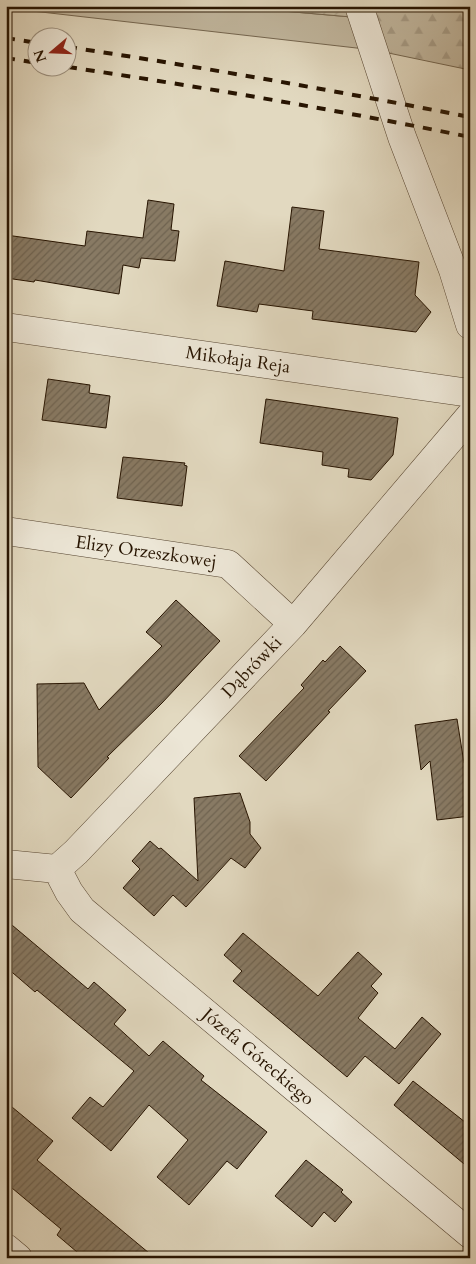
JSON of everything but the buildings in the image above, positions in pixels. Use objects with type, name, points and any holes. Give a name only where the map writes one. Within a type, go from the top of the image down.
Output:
[{"type":"street","points":[[358,6],[392,102],[399,130],[453,270],[470,325]]},
{"type":"street","name":"Mikołaja Reja","points":[[6,326],[470,393]]},
{"type":"street","name":"Dąbrówki","points":[[57,870],[293,624],[470,416]]},
{"type":"street","name":"Elizy Orzeszkowej","points":[[6,532],[228,564],[293,624]]},
{"type":"street","points":[[6,864],[57,870]]},
{"type":"street","name":"Józefa Góreckiego","points":[[57,870],[82,910],[470,1234]]},
{"type":"street","points":[[6,1248],[18,1258]]},
{"type":"green space","points":[[6,6],[225,6],[363,18],[374,50],[6,8]]},
{"type":"green space","points":[[225,6],[359,6],[363,18]]},
{"type":"green space","points":[[359,6],[470,6],[470,70],[374,50]]},
{"type":"railway","points":[[6,38],[28,41]]},
{"type":"railway","points":[[78,49],[269,80],[470,117]]},
{"type":"railway","points":[[6,58],[28,61]]},
{"type":"railway","points":[[78,69],[269,99],[470,137]]}]
